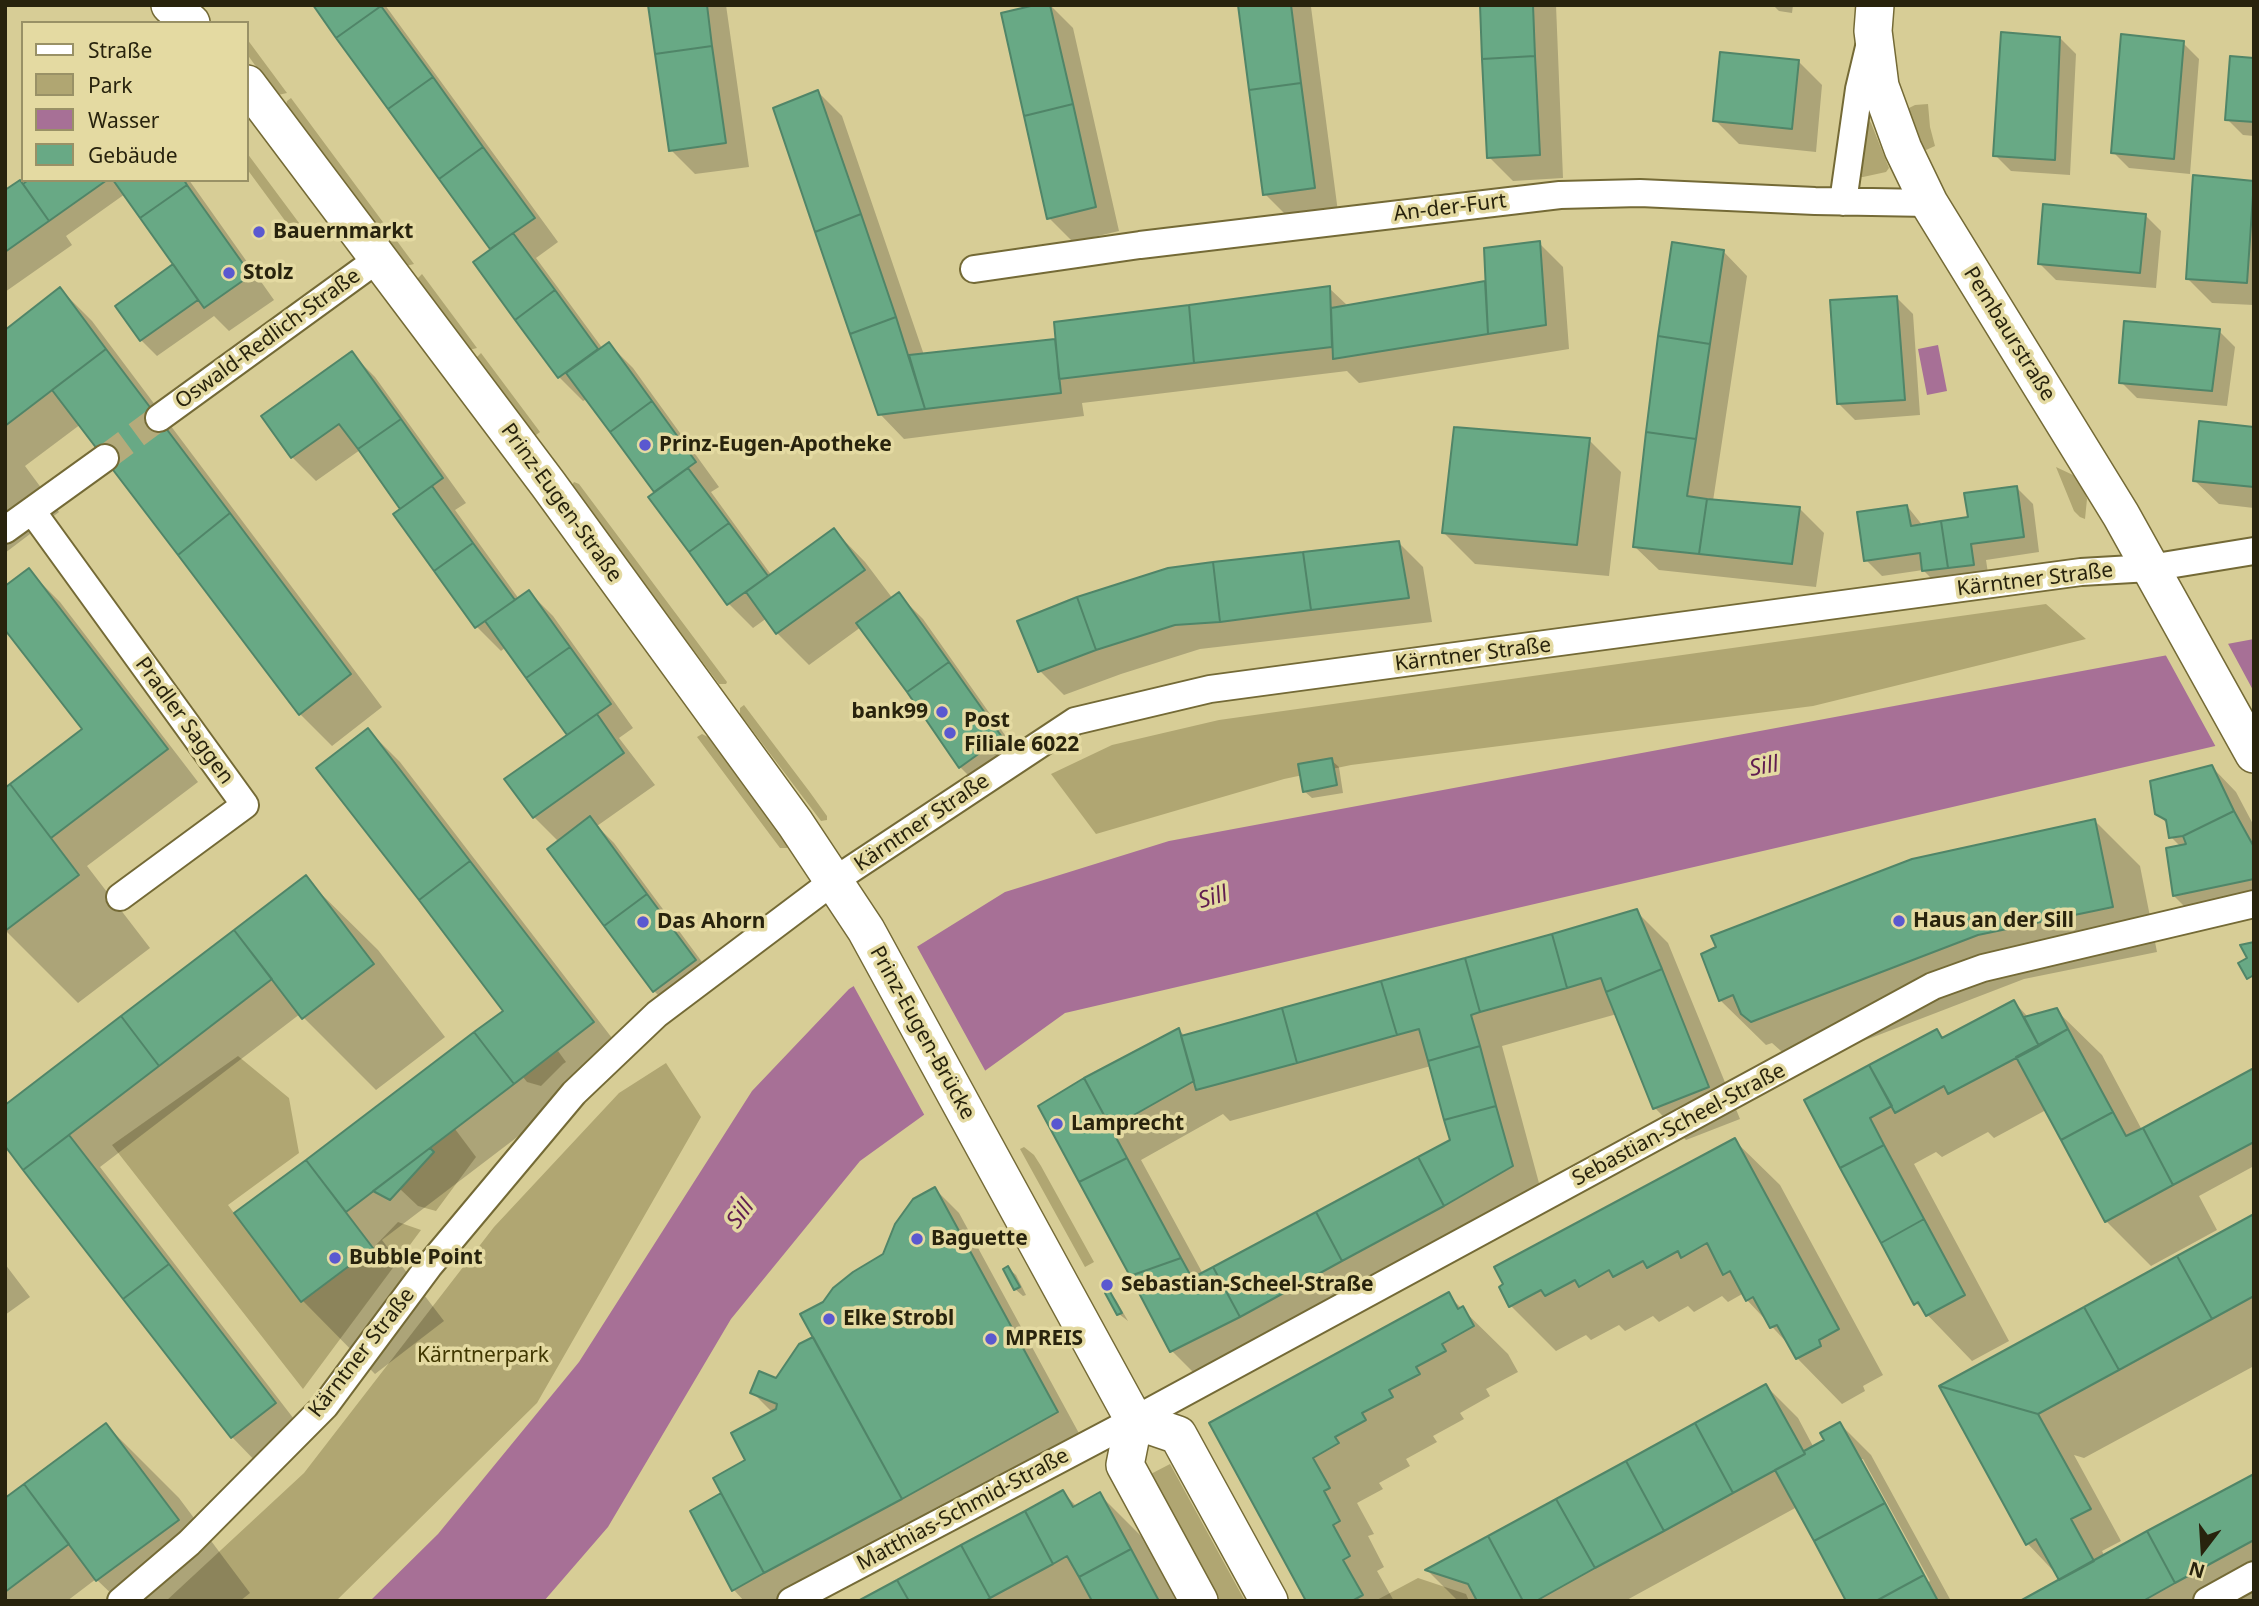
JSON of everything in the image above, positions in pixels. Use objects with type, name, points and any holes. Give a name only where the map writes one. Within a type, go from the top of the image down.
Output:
[{"type":"street","points":[[170,5],[189,21]]},
{"type":"street","points":[[197,5],[204,21]]},
{"type":"street","name":"Pembaurstraße","points":[[1843,202],[1859,89],[1874,18]]},
{"type":"street","name":"Pembaurstraße","points":[[1874,18],[1880,86],[1903,149],[1929,203],[2121,515],[2254,754]]},
{"type":"street","name":"Prinz-Eugen-Straße","points":[[248,85],[548,484],[835,880],[866,930]]},
{"type":"street","name":"An-der-Furt","points":[[974,269],[1140,245],[1560,195],[1640,193],[1929,203]]},
{"type":"street","name":"Oswald-Redlich-Straße","points":[[159,418],[378,259]]},
{"type":"street","points":[[5,530],[105,458]]},
{"type":"street","name":"Pradler Saggen","points":[[32,511],[245,805],[120,897]]},
{"type":"street","name":"Kärntner Straße","points":[[121,1601],[189,1544],[326,1406],[429,1266],[574,1093],[657,1014],[835,880],[1075,721],[1210,689],[2058,575],[2150,568],[2254,551]]},
{"type":"street","name":"Sebastian-Scheel-Straße","points":[[1134,1420],[1933,986],[1983,968],[2254,904]]},
{"type":"street","name":"Prinz-Eugen-Brücke","points":[[866,930],[1134,1420]]},
{"type":"street","points":[[1199,1601],[1125,1465],[1134,1420],[1178,1434],[1269,1601]]},
{"type":"street","name":"Matthias-Schmid-Straße","points":[[791,1601],[1134,1420]]},
{"type":"street","points":[[2207,1601],[2254,1575]]},
{"type":"green space","points":[[248,40],[287,93],[278,95],[248,55]]},
{"type":"green space","points":[[291,98],[414,264],[406,266],[286,106]]},
{"type":"green space","points":[[1928,104],[1935,146],[1926,150],[1922,148],[1907,109]]},
{"type":"green space","points":[[1868,119],[1889,168],[1886,172],[1860,177],[1859,172]]},
{"type":"green space","points":[[248,154],[305,231],[297,237],[248,170]]},
{"type":"green space","points":[[422,274],[477,348],[469,350],[416,280]]},
{"type":"green space","points":[[481,353],[540,432],[536,435],[532,434],[475,359]]},
{"type":"green space","points":[[2056,467],[2073,475],[2082,486],[2087,499],[2085,519],[2074,511]]},
{"type":"green space","points":[[574,482],[579,484],[726,684],[719,684],[574,490]]},
{"type":"green space","points":[[2046,604],[2086,639],[1813,706],[1351,765],[1284,779],[1096,834],[1051,774],[1112,745],[1219,720]]},
{"type":"green space","points":[[744,705],[809,791],[827,816],[827,820],[821,821],[740,714],[740,708]]},
{"type":"green space","points":[[702,734],[710,738],[781,833],[787,848],[780,848],[697,737]]},
{"type":"green space","points":[[558,1051],[566,1062],[541,1086],[527,1082],[523,1077]]},
{"type":"green space","points":[[238,1056],[289,1098],[299,1153],[228,1205],[301,1302],[373,1248],[398,1222],[421,1230],[303,1389],[112,1145]]},
{"type":"green space","name":"Kärntnerpark","points":[[666,1063],[701,1117],[537,1403],[336,1601],[166,1601],[304,1473],[494,1227],[619,1093]]},
{"type":"green space","points":[[455,1129],[476,1157],[436,1211],[418,1206],[400,1189],[433,1152],[430,1148]]},
{"type":"green space","points":[[1024,1147],[1034,1155],[1041,1166],[1094,1262],[1085,1267],[1020,1149]]},
{"type":"green space","points":[[1170,1464],[1245,1601],[1215,1601],[1147,1476]]},
{"type":"green space","points":[[1418,1578],[1466,1594],[1469,1601],[1375,1601]]},
{"type":"water","points":[[1938,345],[1947,391],[1927,395],[1918,349]]},
{"type":"water","name":"Sill","points":[[2254,639],[2254,737],[1065,1013],[860,1161],[731,1319],[608,1527],[544,1601],[370,1601],[438,1534],[579,1362],[752,1091],[849,989],[1005,892],[1169,841]]},
{"type":"pier","points":[[2226,640],[2254,692],[2254,741],[2217,749],[2164,652]]},
{"type":"pier","points":[[915,943],[987,1074],[926,1118],[852,983]]},
{"type":"building","points":[[313,5],[380,5],[381,6],[336,38]]},
{"type":"building","points":[[648,5],[707,5],[712,46],[655,54]]},
{"type":"building","points":[[1035,5],[1050,5],[1073,104],[1024,116],[1001,13]]},
{"type":"building","points":[[1238,5],[1291,5],[1301,83],[1249,90]]},
{"type":"building","points":[[1480,5],[1533,5],[1535,56],[1482,59]]},
{"type":"building","points":[[381,6],[433,77],[388,109],[336,38]]},
{"type":"building","points":[[2001,32],[2060,37],[2055,160],[1993,156]]},
{"type":"building","points":[[2121,34],[2184,41],[2174,159],[2111,153]]},
{"type":"building","points":[[712,46],[726,143],[669,151],[655,54]]},
{"type":"building","points":[[1720,52],[1799,60],[1792,129],[1713,121]]},
{"type":"building","points":[[1535,56],[1540,155],[1487,158],[1482,59]]},
{"type":"building","points":[[2230,56],[2254,58],[2254,122],[2225,120]]},
{"type":"building","points":[[433,77],[483,147],[439,179],[388,109]]},
{"type":"building","points":[[1301,83],[1315,188],[1263,195],[1249,90]]},
{"type":"building","points":[[818,90],[861,214],[815,232],[773,108]]},
{"type":"building","points":[[1073,104],[1096,207],[1047,219],[1024,116]]},
{"type":"building","points":[[483,147],[535,218],[490,249],[439,179]]},
{"type":"building","points":[[2193,175],[2254,181],[2247,283],[2186,279]]},
{"type":"building","points":[[20,180],[49,221],[5,252],[5,190]]},
{"type":"building","points":[[26,182],[104,182],[49,221],[23,184]]},
{"type":"building","points":[[114,182],[185,182],[187,185],[140,218]]},
{"type":"building","points":[[187,185],[251,275],[204,308],[140,218]]},
{"type":"building","points":[[2043,204],[2146,214],[2140,273],[2038,264]]},
{"type":"building","points":[[861,214],[896,317],[850,334],[815,232]]},
{"type":"building","points":[[513,233],[555,290],[515,320],[473,262]]},
{"type":"building","points":[[1540,241],[1546,325],[1488,334],[1484,248]]},
{"type":"building","points":[[1672,242],[1724,250],[1710,344],[1658,336]]},
{"type":"building","points":[[173,264],[198,300],[140,341],[115,306]]},
{"type":"building","points":[[1485,281],[1488,334],[1333,359],[1331,308]]},
{"type":"building","points":[[1330,286],[1332,347],[1194,363],[1189,305]]},
{"type":"building","points":[[60,287],[106,349],[5,426],[5,330]]},
{"type":"building","points":[[555,290],[598,349],[558,378],[515,320]]},
{"type":"building","points":[[1897,296],[1905,400],[1837,404],[1830,300]]},
{"type":"building","points":[[1189,305],[1194,363],[1059,379],[1054,322]]},
{"type":"building","points":[[896,317],[925,409],[878,415],[850,334]]},
{"type":"building","points":[[2124,321],[2220,329],[2212,391],[2119,383]]},
{"type":"building","points":[[1658,336],[1710,344],[1696,439],[1646,432]]},
{"type":"building","points":[[1055,339],[1061,393],[925,409],[909,355]]},
{"type":"building","points":[[609,342],[652,401],[610,432],[566,373]]},
{"type":"building","points":[[106,349],[230,513],[178,555],[52,390]]},
{"type":"building","points":[[352,351],[401,419],[358,449],[339,424],[291,458],[261,416]]},
{"type":"building","points":[[652,401],[696,462],[654,492],[610,432]]},
{"type":"building","points":[[401,419],[443,478],[400,509],[358,449]]},
{"type":"building","points":[[2199,421],[2254,427],[2254,487],[2193,481]]},
{"type":"building","points":[[1454,427],[1590,438],[1577,545],[1442,533]]},
{"type":"building","points":[[1646,432],[1696,439],[1687,496],[1707,499],[1699,554],[1633,547]]},
{"type":"building","points":[[688,468],[729,523],[689,552],[648,497]]},
{"type":"building","points":[[432,486],[473,543],[434,571],[393,514]]},
{"type":"building","points":[[2017,486],[2024,537],[1971,544],[1974,565],[1948,568],[1941,521],[1968,517],[1964,493]]},
{"type":"building","points":[[1707,499],[1800,507],[1792,564],[1699,554]]},
{"type":"building","points":[[1907,505],[1911,526],[1941,521],[1948,568],[1922,571],[1920,553],[1864,561],[1857,512]]},
{"type":"building","points":[[230,513],[351,674],[299,715],[178,555]]},
{"type":"building","points":[[729,523],[768,576],[727,605],[689,552]]},
{"type":"building","points":[[834,528],[865,570],[776,634],[746,592]]},
{"type":"building","points":[[1399,541],[1409,598],[1311,610],[1303,552]]},
{"type":"building","points":[[473,543],[515,600],[475,628],[434,571]]},
{"type":"building","points":[[1303,552],[1311,610],[1220,622],[1213,562]]},
{"type":"building","points":[[1213,562],[1220,622],[1175,625],[1096,650],[1077,597],[1168,568]]},
{"type":"building","points":[[29,568],[168,749],[51,838],[10,784],[82,729],[5,630],[5,586]]},
{"type":"building","points":[[529,590],[570,647],[526,678],[485,621]]},
{"type":"building","points":[[899,592],[949,662],[907,692],[856,623]]},
{"type":"building","points":[[1077,597],[1096,650],[1038,672],[1017,621]]},
{"type":"building","points":[[570,647],[611,704],[567,735],[526,678]]},
{"type":"building","points":[[949,662],[1002,737],[959,768],[907,692]]},
{"type":"building","points":[[597,714],[624,753],[533,818],[504,779]]},
{"type":"building","points":[[368,728],[470,861],[419,900],[316,768]]},
{"type":"building","points":[[1332,758],[1337,785],[1303,792],[1298,764]]},
{"type":"building","points":[[2212,765],[2234,811],[2183,836],[2169,838],[2166,820],[2155,814],[2150,781]]},
{"type":"building","points":[[10,784],[79,875],[5,931],[5,788]]},
{"type":"building","points":[[2234,811],[2254,847],[2254,879],[2173,896],[2166,848],[2186,844],[2183,836]]},
{"type":"building","points":[[590,816],[647,894],[604,926],[547,849]]},
{"type":"building","name":"Haus an der Sill","points":[[2095,819],[2113,907],[1978,935],[1751,1022],[1741,1014],[1733,995],[1719,1001],[1701,954],[1716,947],[1711,936],[1912,859]]},
{"type":"building","points":[[470,861],[594,1022],[514,1084],[474,1032],[503,1011],[419,900]]},
{"type":"building","points":[[306,875],[374,964],[302,1019],[234,930]]},
{"type":"building","points":[[647,894],[696,960],[653,992],[604,926]]},
{"type":"building","points":[[1637,909],[1662,969],[1606,992],[1601,978],[1567,988],[1552,934]]},
{"type":"building","points":[[234,930],[272,979],[159,1066],[121,1016]]},
{"type":"building","points":[[1552,934],[1567,988],[1480,1012],[1465,958]]},
{"type":"building","points":[[2254,942],[2254,975],[2247,979],[2238,963],[2247,958],[2240,945]]},
{"type":"building","points":[[1465,958],[1480,1012],[1471,1015],[1480,1046],[1428,1061],[1419,1029],[1397,1035],[1381,981]]},
{"type":"building","points":[[1662,969],[1709,1087],[1653,1109],[1606,992]]},
{"type":"building","points":[[1381,981],[1397,1035],[1297,1063],[1282,1008]]},
{"type":"building","points":[[2014,1000],[2039,1046],[1948,1094],[1944,1086],[1895,1113],[1869,1065],[1937,1029],[1942,1038]]},
{"type":"building","points":[[1282,1008],[1297,1063],[1196,1090],[1181,1036]]},
{"type":"building","points":[[2057,1008],[2068,1029],[2039,1046],[2024,1017]]},
{"type":"building","points":[[121,1016],[159,1066],[23,1170],[5,1146],[5,1105]]},
{"type":"building","points":[[1179,1028],[1194,1081],[1111,1128],[1084,1078]]},
{"type":"building","points":[[2068,1029],[2113,1112],[2061,1140],[2016,1057]]},
{"type":"building","points":[[474,1032],[514,1084],[346,1212],[306,1160]]},
{"type":"building","points":[[1480,1046],[1496,1106],[1444,1120],[1428,1061]]},
{"type":"building","points":[[1869,1065],[1892,1106],[1870,1118],[1884,1145],[1840,1168],[1804,1100]]},
{"type":"building","points":[[2254,1068],[2254,1142],[2173,1185],[2143,1128]]},
{"type":"building","points":[[1084,1078],[1127,1158],[1079,1182],[1038,1106]]},
{"type":"building","points":[[1496,1106],[1513,1166],[1444,1206],[1418,1157],[1450,1140],[1444,1120]]},
{"type":"building","points":[[2113,1112],[2126,1136],[2143,1128],[2173,1185],[2105,1222],[2061,1140]]},
{"type":"building","points":[[69,1135],[169,1264],[123,1299],[23,1170]]},
{"type":"building","points":[[1735,1138],[1839,1329],[1819,1340],[1821,1346],[1796,1359],[1777,1325],[1770,1328],[1753,1297],[1746,1301],[1730,1271],[1723,1275],[1707,1243],[1681,1258],[1678,1251],[1647,1268],[1643,1261],[1613,1277],[1609,1270],[1579,1287],[1575,1280],[1545,1296],[1541,1290],[1509,1307],[1499,1287],[1503,1284],[1494,1267]]},
{"type":"building","points":[[1884,1145],[1924,1219],[1881,1243],[1840,1168]]},
{"type":"building","points":[[430,1148],[434,1152],[390,1200],[373,1191]]},
{"type":"building","points":[[1418,1157],[1444,1206],[1342,1261],[1316,1212]]},
{"type":"building","points":[[1127,1158],[1181,1258],[1130,1276],[1079,1182]]},
{"type":"building","points":[[306,1160],[373,1248],[301,1302],[234,1213]]},
{"type":"building","points":[[935,1187],[1058,1412],[902,1499],[800,1314],[823,1302],[833,1288],[853,1272],[883,1254],[895,1224],[913,1199]]},
{"type":"building","points":[[1316,1212],[1342,1261],[1240,1317],[1213,1267]]},
{"type":"building","points":[[2254,1214],[2254,1296],[2212,1319],[2177,1256]]},
{"type":"building","points":[[1924,1219],[1965,1295],[1926,1316],[1918,1302],[1914,1305],[1881,1243]]},
{"type":"building","points":[[2177,1256],[2212,1319],[2119,1370],[2084,1307]]},
{"type":"building","points":[[1181,1258],[1192,1278],[1213,1267],[1240,1317],[1170,1352],[1130,1276]]},
{"type":"building","points":[[169,1264],[276,1403],[231,1438],[123,1299]]},
{"type":"building","points":[[1008,1266],[1020,1287],[1014,1290],[1003,1269]]},
{"type":"building","points":[[1109,1290],[1122,1313],[1117,1315],[1105,1293]]},
{"type":"building","points":[[1449,1292],[1458,1309],[1463,1306],[1474,1326],[1442,1344],[1446,1351],[1416,1367],[1420,1374],[1389,1390],[1393,1397],[1362,1413],[1366,1420],[1335,1437],[1339,1443],[1313,1458],[1330,1488],[1324,1491],[1340,1521],[1333,1525],[1350,1556],[1343,1560],[1363,1595],[1352,1601],[1306,1601],[1209,1423]]},
{"type":"building","points":[[2084,1307],[2119,1370],[2038,1414],[1939,1386]]},
{"type":"building","points":[[813,1337],[902,1499],[764,1573],[713,1478],[745,1460],[731,1433],[776,1409],[777,1404],[750,1393],[759,1371],[776,1378],[799,1344]]},
{"type":"building","points":[[1766,1384],[1805,1454],[1733,1493],[1695,1423]]},
{"type":"building","points":[[1939,1386],[2038,1414],[2091,1509],[2071,1519],[2094,1561],[2059,1580],[2036,1539],[2026,1545]]},
{"type":"building","points":[[1840,1422],[1885,1503],[1814,1541],[1775,1470],[1824,1440],[1820,1433]]},
{"type":"building","points":[[106,1423],[179,1520],[96,1581],[24,1484]]},
{"type":"building","points":[[1695,1423],[1733,1493],[1664,1531],[1626,1461]]},
{"type":"building","points":[[1626,1461],[1664,1531],[1595,1568],[1556,1499]]},
{"type":"building","points":[[2254,1474],[2254,1540],[2175,1583],[2147,1531]]},
{"type":"building","points":[[24,1484],[69,1544],[5,1592],[5,1498]]},
{"type":"building","points":[[1063,1490],[1073,1507],[1100,1492],[1131,1549],[1079,1577],[1067,1556],[1053,1564],[1025,1511]]},
{"type":"building","points":[[721,1493],[764,1573],[732,1591],[690,1511]]},
{"type":"building","points":[[1556,1499],[1595,1568],[1536,1601],[1523,1601],[1488,1536]]},
{"type":"building","points":[[1885,1503],[1924,1575],[1876,1601],[1846,1601],[1814,1541]]},
{"type":"building","points":[[1025,1511],[1053,1564],[990,1598],[961,1545]]},
{"type":"building","points":[[2147,1531],[2175,1583],[2143,1601],[2020,1601]]},
{"type":"building","points":[[1488,1536],[1523,1601],[1477,1601],[1468,1584],[1425,1570]]},
{"type":"building","points":[[961,1545],[990,1598],[985,1601],[909,1601],[897,1580]]},
{"type":"building","points":[[1131,1549],[1159,1601],[1092,1601],[1079,1577]]},
{"type":"building","points":[[1924,1575],[1938,1601],[1876,1601]]},
{"type":"building","points":[[897,1580],[909,1601],[858,1601]]},
{"type":"tunnel","points":[[105,458],[159,418]]},
{"type":"place","name":"Bauernmarkt","points":[[259,232]]},
{"type":"place","name":"Stolz","points":[[229,273]]},
{"type":"place","name":"Prinz-Eugen-Apotheke","points":[[645,445]]},
{"type":"place","name":"bank99","points":[[942,712]]},
{"type":"place","name":"Post Filiale 6022","points":[[950,733]]},
{"type":"place","name":"Haus an der Sill","points":[[1899,921]]},
{"type":"place","name":"Das Ahorn","points":[[643,922]]},
{"type":"place","name":"Lamprecht","points":[[1057,1124]]},
{"type":"place","name":"Baguette","points":[[917,1239]]},
{"type":"place","name":"Bubble Point","points":[[335,1258]]},
{"type":"place","name":"Sebastian-Scheel-Straße","points":[[1107,1285]]},
{"type":"place","name":"Elke Strobl","points":[[829,1319]]},
{"type":"place","name":"MPREIS","points":[[991,1339]]}]
